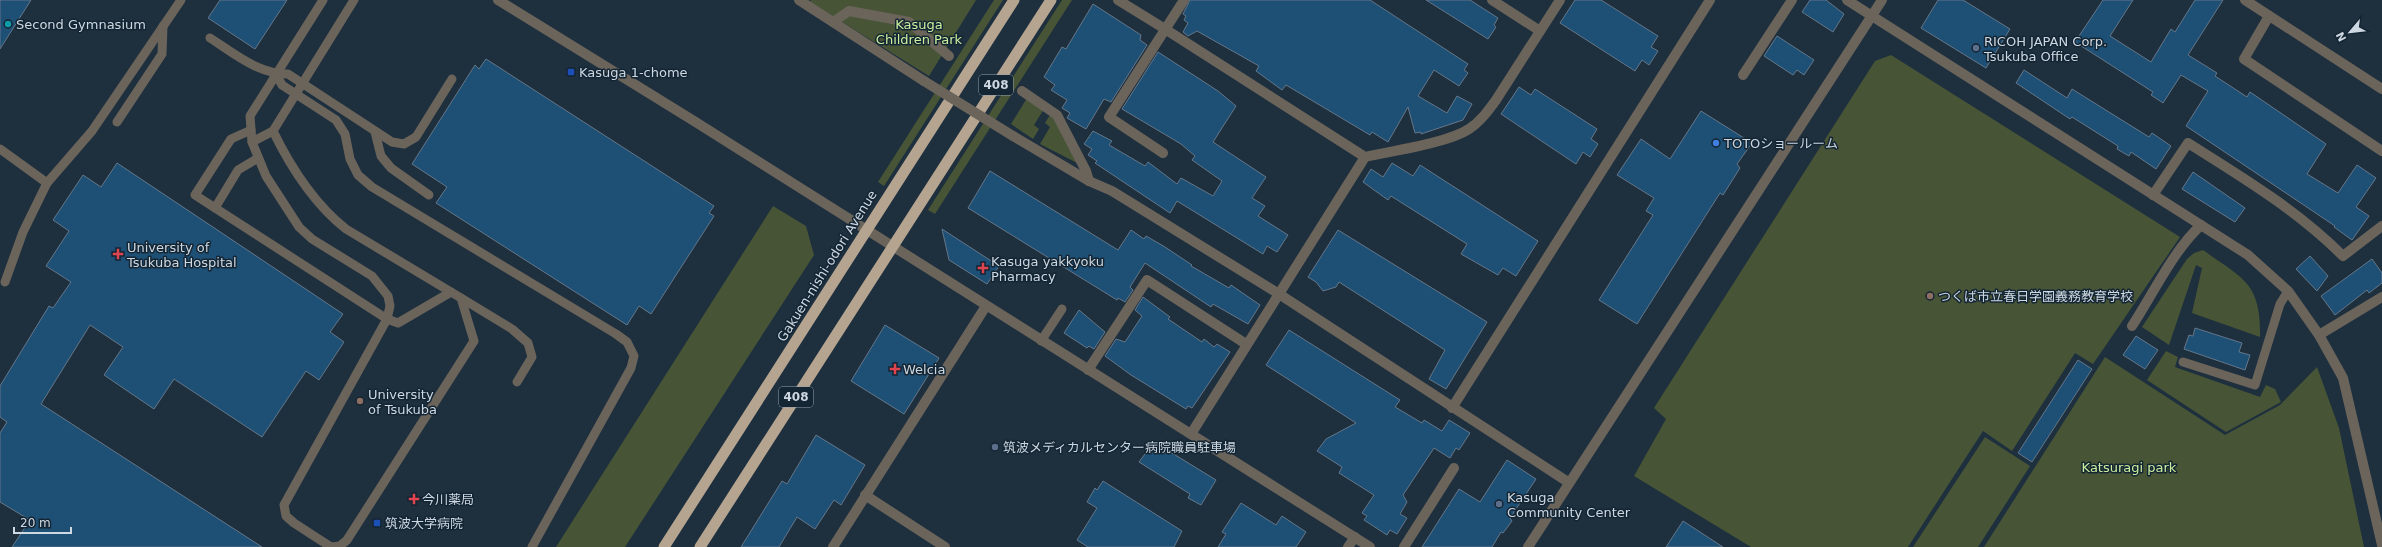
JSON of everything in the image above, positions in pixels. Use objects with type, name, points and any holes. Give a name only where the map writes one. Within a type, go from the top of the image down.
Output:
[{"type":"highway","name":"Gakuen-nishi-odori Avenue","points":[[664,547],[1014,0]]},
{"type":"highway","name":"408","points":[[700,547],[1051,0]]},
{"type":"street","points":[[498,0],[694,121],[1370,547]]},
{"type":"street","points":[[799,0],[924,81],[1013,136],[1089,180],[1112,191],[1279,294],[1452,408],[1568,482]]},
{"type":"street","points":[[1118,0],[1365,157],[1418,146],[1454,136],[1468,129],[1484,116],[1496,100],[1560,0]]},
{"type":"street","points":[[1163,153],[1108,117],[1184,0]]},
{"type":"street","points":[[1492,0],[1540,31]]},
{"type":"street","points":[[1452,408],[1710,0]]},
{"type":"street","points":[[1743,75],[1792,0]]},
{"type":"street","points":[[1847,0],[2248,255],[2288,291],[2319,335],[2343,378],[2382,545]]},
{"type":"street","points":[[1528,547],[1568,482],[1882,0]]},
{"type":"street","points":[[2245,0],[2382,89]]},
{"type":"street","points":[[833,22],[849,12],[909,22],[949,56]]},
{"type":"street","points":[[2270,16],[2244,59],[2382,151]]},
{"type":"street","points":[[1022,91],[1057,115],[1086,171],[1089,180]]},
{"type":"street","points":[[2153,195],[2188,143],[2274,198],[2326,240],[2343,256],[2382,226]]},
{"type":"street","points":[[1191,434],[1246,344],[1365,157]]},
{"type":"street","points":[[2132,326],[2179,252],[2192,234],[2201,225]]},
{"type":"street","points":[[1088,370],[1147,280],[1246,344]]},
{"type":"street","points":[[2319,335],[2382,297]]},
{"type":"street","points":[[833,547],[986,306]]},
{"type":"street","points":[[1404,547],[1454,468]]},
{"type":"street","points":[[865,496],[945,547]]},
{"type":"street","points":[[1348,547],[1355,537]]},
{"type":"lane","points":[[5,282],[23,232],[47,183],[92,131],[181,0]]},
{"type":"lane","points":[[323,0],[250,116],[252,142],[258,158],[299,227],[312,239],[372,276],[388,296],[390,306],[387,320],[284,505],[286,516],[294,523],[331,547],[340,546],[347,540],[474,341],[461,298]]},
{"type":"lane","points":[[252,142],[273,131],[354,0]]},
{"type":"lane","points":[[117,122],[162,54],[163,26]]},
{"type":"lane","points":[[210,38],[257,68],[276,74],[288,74],[392,142],[404,144],[416,137],[452,79]]},
{"type":"lane","points":[[276,74],[282,85],[336,120],[345,134],[350,159],[358,175],[372,187],[627,342],[634,356],[631,368],[532,547]]},
{"type":"lane","points":[[251,130],[231,139],[195,195],[387,320],[398,323],[451,292]]},
{"type":"lane","points":[[273,131],[288,162],[329,215],[346,229],[512,329],[528,343],[532,357],[517,382]]},
{"type":"lane","points":[[375,132],[381,156],[391,168],[429,195]]},
{"type":"lane","points":[[0,149],[47,183]]},
{"type":"lane","points":[[215,208],[238,170],[258,158]]},
{"type":"lane","points":[[2183,362],[2255,384],[2280,304],[2288,291]]},
{"type":"lane","points":[[1041,341],[1062,309]]},
{"type":"green space","name":"Kasuga Children Park","points":[[811,0],[976,0],[929,76],[810,2]]},
{"type":"green space","points":[[994,0],[1003,0],[884,186],[878,182]]},
{"type":"green space","points":[[1062,0],[1072,0],[935,214],[928,210]]},
{"type":"green space","name":"つくば市立春日学園義務教育学校","points":[[1891,55],[2180,237],[2093,364],[2075,353],[2012,451],[1983,431],[1908,547],[1751,547],[1634,476],[1666,419],[1654,408],[1875,61]]},
{"type":"green space","points":[[1027,98],[1044,109],[1034,125],[1039,129],[1033,139],[1011,124]]},
{"type":"green space","points":[[1050,115],[1054,117],[1079,164],[1040,144],[1050,127],[1045,123]]},
{"type":"green space","points":[[773,206],[806,226],[814,255],[625,547],[556,547]]},
{"type":"green space","points":[[2203,250],[2239,276],[2253,293],[2257,304],[2260,337],[2192,313],[2202,268],[2196,265],[2169,345],[2142,327],[2187,259],[2194,253]]},
{"type":"green space","points":[[2166,351],[2178,357],[2175,367],[2260,397],[2266,385],[2275,389],[2281,402],[2226,432],[2147,380]]},
{"type":"green space","name":"Katsuragi park","points":[[2105,357],[2225,435],[2280,405],[2317,367],[2339,428],[2364,547],[1984,547]]},
{"type":"green space","points":[[1985,437],[2030,466],[1978,547],[1913,547]]},
{"type":"building","name":"Second Gymnasium","points":[[0,0],[31,0],[0,49]]},
{"type":"building","points":[[220,0],[287,0],[255,49],[208,18]]},
{"type":"building","points":[[1190,0],[1370,0],[1468,64],[1464,70],[1468,73],[1459,86],[1434,70],[1418,96],[1447,113],[1457,96],[1472,104],[1463,120],[1421,134],[1421,132],[1415,133],[1408,107],[1388,142],[1372,132],[1370,135],[1286,85],[1282,90],[1256,71],[1259,66],[1197,31],[1188,36],[1183,32],[1188,23],[1184,20],[1186,16],[1183,14]]},
{"type":"building","points":[[1426,0],[1470,0],[1498,18],[1494,25],[1496,27],[1488,39]]},
{"type":"building","points":[[1575,0],[1601,0],[1658,36],[1651,47],[1658,51],[1649,65],[1642,60],[1635,71],[1560,23]]},
{"type":"building","points":[[1810,0],[1826,0],[1844,14],[1833,32],[1802,12]]},
{"type":"building","name":"RICOH JAPAN Corp. Tsukuba Office","points":[[1938,0],[1963,0],[2010,29],[1986,68],[1921,28]]},
{"type":"building","points":[[2103,0],[2133,0],[2110,36],[2151,62],[2171,29],[2175,32],[2195,0],[2223,0],[2188,55],[2217,73],[2215,76],[2247,97],[2250,92],[2326,144],[2307,174],[2338,193],[2357,165],[2376,178],[2356,207],[2369,216],[2352,240],[2334,227],[2335,226],[2186,126],[2208,91],[2181,75],[2163,103],[2151,95],[2153,92],[2075,42]]},
{"type":"building","points":[[1093,4],[1141,35],[1140,40],[1147,45],[1111,102],[1104,99],[1086,129],[1067,118],[1070,113],[1062,108],[1067,100],[1051,90],[1055,85],[1044,77],[1062,47],[1066,49]]},
{"type":"building","points":[[1777,36],[1814,60],[1804,75],[1797,70],[1793,75],[1764,56]]},
{"type":"building","points":[[1158,52],[1218,91],[1236,106],[1213,142],[1266,177],[1252,198],[1265,206],[1258,216],[1288,235],[1277,252],[1267,246],[1263,254],[1177,201],[1170,213],[1095,163],[1097,161],[1088,155],[1092,149],[1084,144],[1093,131],[1112,141],[1109,145],[1145,166],[1148,162],[1177,184],[1181,178],[1213,196],[1222,181],[1192,160],[1195,156],[1181,144],[1122,109]]},
{"type":"building","points":[[486,59],[714,206],[709,213],[714,216],[651,314],[639,306],[627,325],[436,203],[447,187],[412,164],[475,65],[479,69]]},
{"type":"building","points":[[2024,70],[2067,98],[2072,89],[2149,137],[2152,133],[2171,146],[2156,169],[2131,152],[2129,156],[2117,149],[2118,146],[2072,117],[2070,119],[2016,83]]},
{"type":"building","points":[[1519,87],[1531,95],[1535,89],[1597,129],[1591,139],[1598,144],[1590,157],[1583,152],[1576,164],[1501,114]]},
{"type":"building","points":[[1701,111],[1752,143],[1737,164],[1740,168],[1723,195],[1720,193],[1637,324],[1599,300],[1653,215],[1646,211],[1654,198],[1617,175],[1641,139],[1670,159]]},
{"type":"building","points":[[117,163],[343,314],[330,332],[344,342],[319,380],[306,371],[262,437],[174,379],[154,409],[104,375],[123,347],[90,325],[41,404],[262,547],[12,547],[30,520],[0,502],[0,433],[7,422],[0,417],[0,386],[49,306],[53,308],[71,282],[46,266],[69,231],[53,220],[83,175],[101,187]]},
{"type":"building","points":[[1392,163],[1413,176],[1420,165],[1538,241],[1516,276],[1503,268],[1498,275],[1461,254],[1467,244],[1391,196],[1388,200],[1363,182],[1371,169],[1383,177]]},
{"type":"building","points":[[990,171],[1118,250],[1131,230],[1144,239],[1146,236],[1165,247],[1192,265],[1191,266],[1229,288],[1231,285],[1260,305],[1248,324],[1213,304],[1211,307],[1145,263],[1130,287],[1133,290],[1125,302],[1118,298],[1117,300],[968,208]]},
{"type":"building","points":[[2193,172],[2245,208],[2235,222],[2182,189]]},
{"type":"building","points":[[942,229],[999,266],[987,284],[949,260]]},
{"type":"building","points":[[1338,230],[1487,322],[1446,389],[1429,379],[1445,350],[1339,282],[1336,287],[1323,291],[1316,282],[1308,277]]},
{"type":"building","points":[[2310,256],[2328,276],[2317,291],[2296,269]]},
{"type":"building","points":[[2372,259],[2382,273],[2382,283],[2369,293],[2367,290],[2335,315],[2321,296]]},
{"type":"building","points":[[1143,297],[1170,317],[1168,319],[1202,342],[1204,339],[1214,347],[1217,344],[1230,352],[1192,408],[1188,406],[1186,409],[1131,375],[1105,356],[1116,339],[1125,342],[1142,316],[1135,310]]},
{"type":"building","points":[[1079,310],[1105,332],[1094,349],[1089,346],[1087,348],[1064,333]]},
{"type":"building","name":"Welcia","points":[[885,325],[939,358],[904,414],[851,381]]},
{"type":"building","points":[[2195,328],[2242,343],[2239,352],[2250,355],[2245,370],[2184,349],[2189,335],[2193,336]]},
{"type":"building","points":[[1289,330],[1400,400],[1395,407],[1422,423],[1424,420],[1442,431],[1449,420],[1470,433],[1459,450],[1456,448],[1450,458],[1434,448],[1403,495],[1407,502],[1400,514],[1407,518],[1397,534],[1390,530],[1387,535],[1364,520],[1367,516],[1362,513],[1374,495],[1339,473],[1342,467],[1317,451],[1326,439],[1356,423],[1266,365]]},
{"type":"building","points":[[2136,336],[2158,350],[2145,369],[2123,355]]},
{"type":"building","points":[[2078,360],[2092,369],[2032,462],[2018,453]]},
{"type":"building","points":[[816,435],[865,465],[841,505],[834,500],[815,529],[797,517],[779,547],[741,547],[782,481],[787,484]]},
{"type":"building","points":[[1154,442],[1216,480],[1201,505],[1188,498],[1190,494],[1139,462]]},
{"type":"building","name":"Kasuga Community Center","points":[[1507,460],[1536,479],[1510,518],[1512,521],[1503,533],[1501,532],[1492,547],[1422,547],[1459,489],[1480,502]]},
{"type":"building","points":[[1103,481],[1182,531],[1174,547],[1088,547],[1077,540],[1097,508],[1087,502],[1095,488],[1097,490]]},
{"type":"building","points":[[1241,503],[1276,525],[1282,516],[1306,532],[1296,547],[1218,547],[1226,534],[1222,532]]},
{"type":"building","points":[[1683,521],[1723,547],[1666,547]]},
{"type":"place","name":"Second Gymnasium","points":[[8,24]]},
{"type":"place","name":"RICOH JAPAN Corp. Tsukuba Office","points":[[1976,48]]},
{"type":"place","name":"Kasuga 1-chome","points":[[571,72]]},
{"type":"place","name":"TOTOショールーム","points":[[1716,143]]},
{"type":"place","name":"University of Tsukuba Hospital","points":[[118,254]]},
{"type":"place","name":"Kasuga yakkyoku Pharmacy","points":[[983,268]]},
{"type":"place","name":"つくば市立春日学園義務教育学校","points":[[1930,296]]},
{"type":"place","name":"Welcia","points":[[895,369]]},
{"type":"place","name":"University of Tsukuba","points":[[360,401]]},
{"type":"place","name":"筑波メディカルセンター病院職員駐車場","points":[[995,447]]},
{"type":"place","name":"今川薬局","points":[[414,499]]},
{"type":"place","name":"Kasuga Community Center","points":[[1499,504]]},
{"type":"place","name":"筑波大学病院","points":[[377,523]]}]
